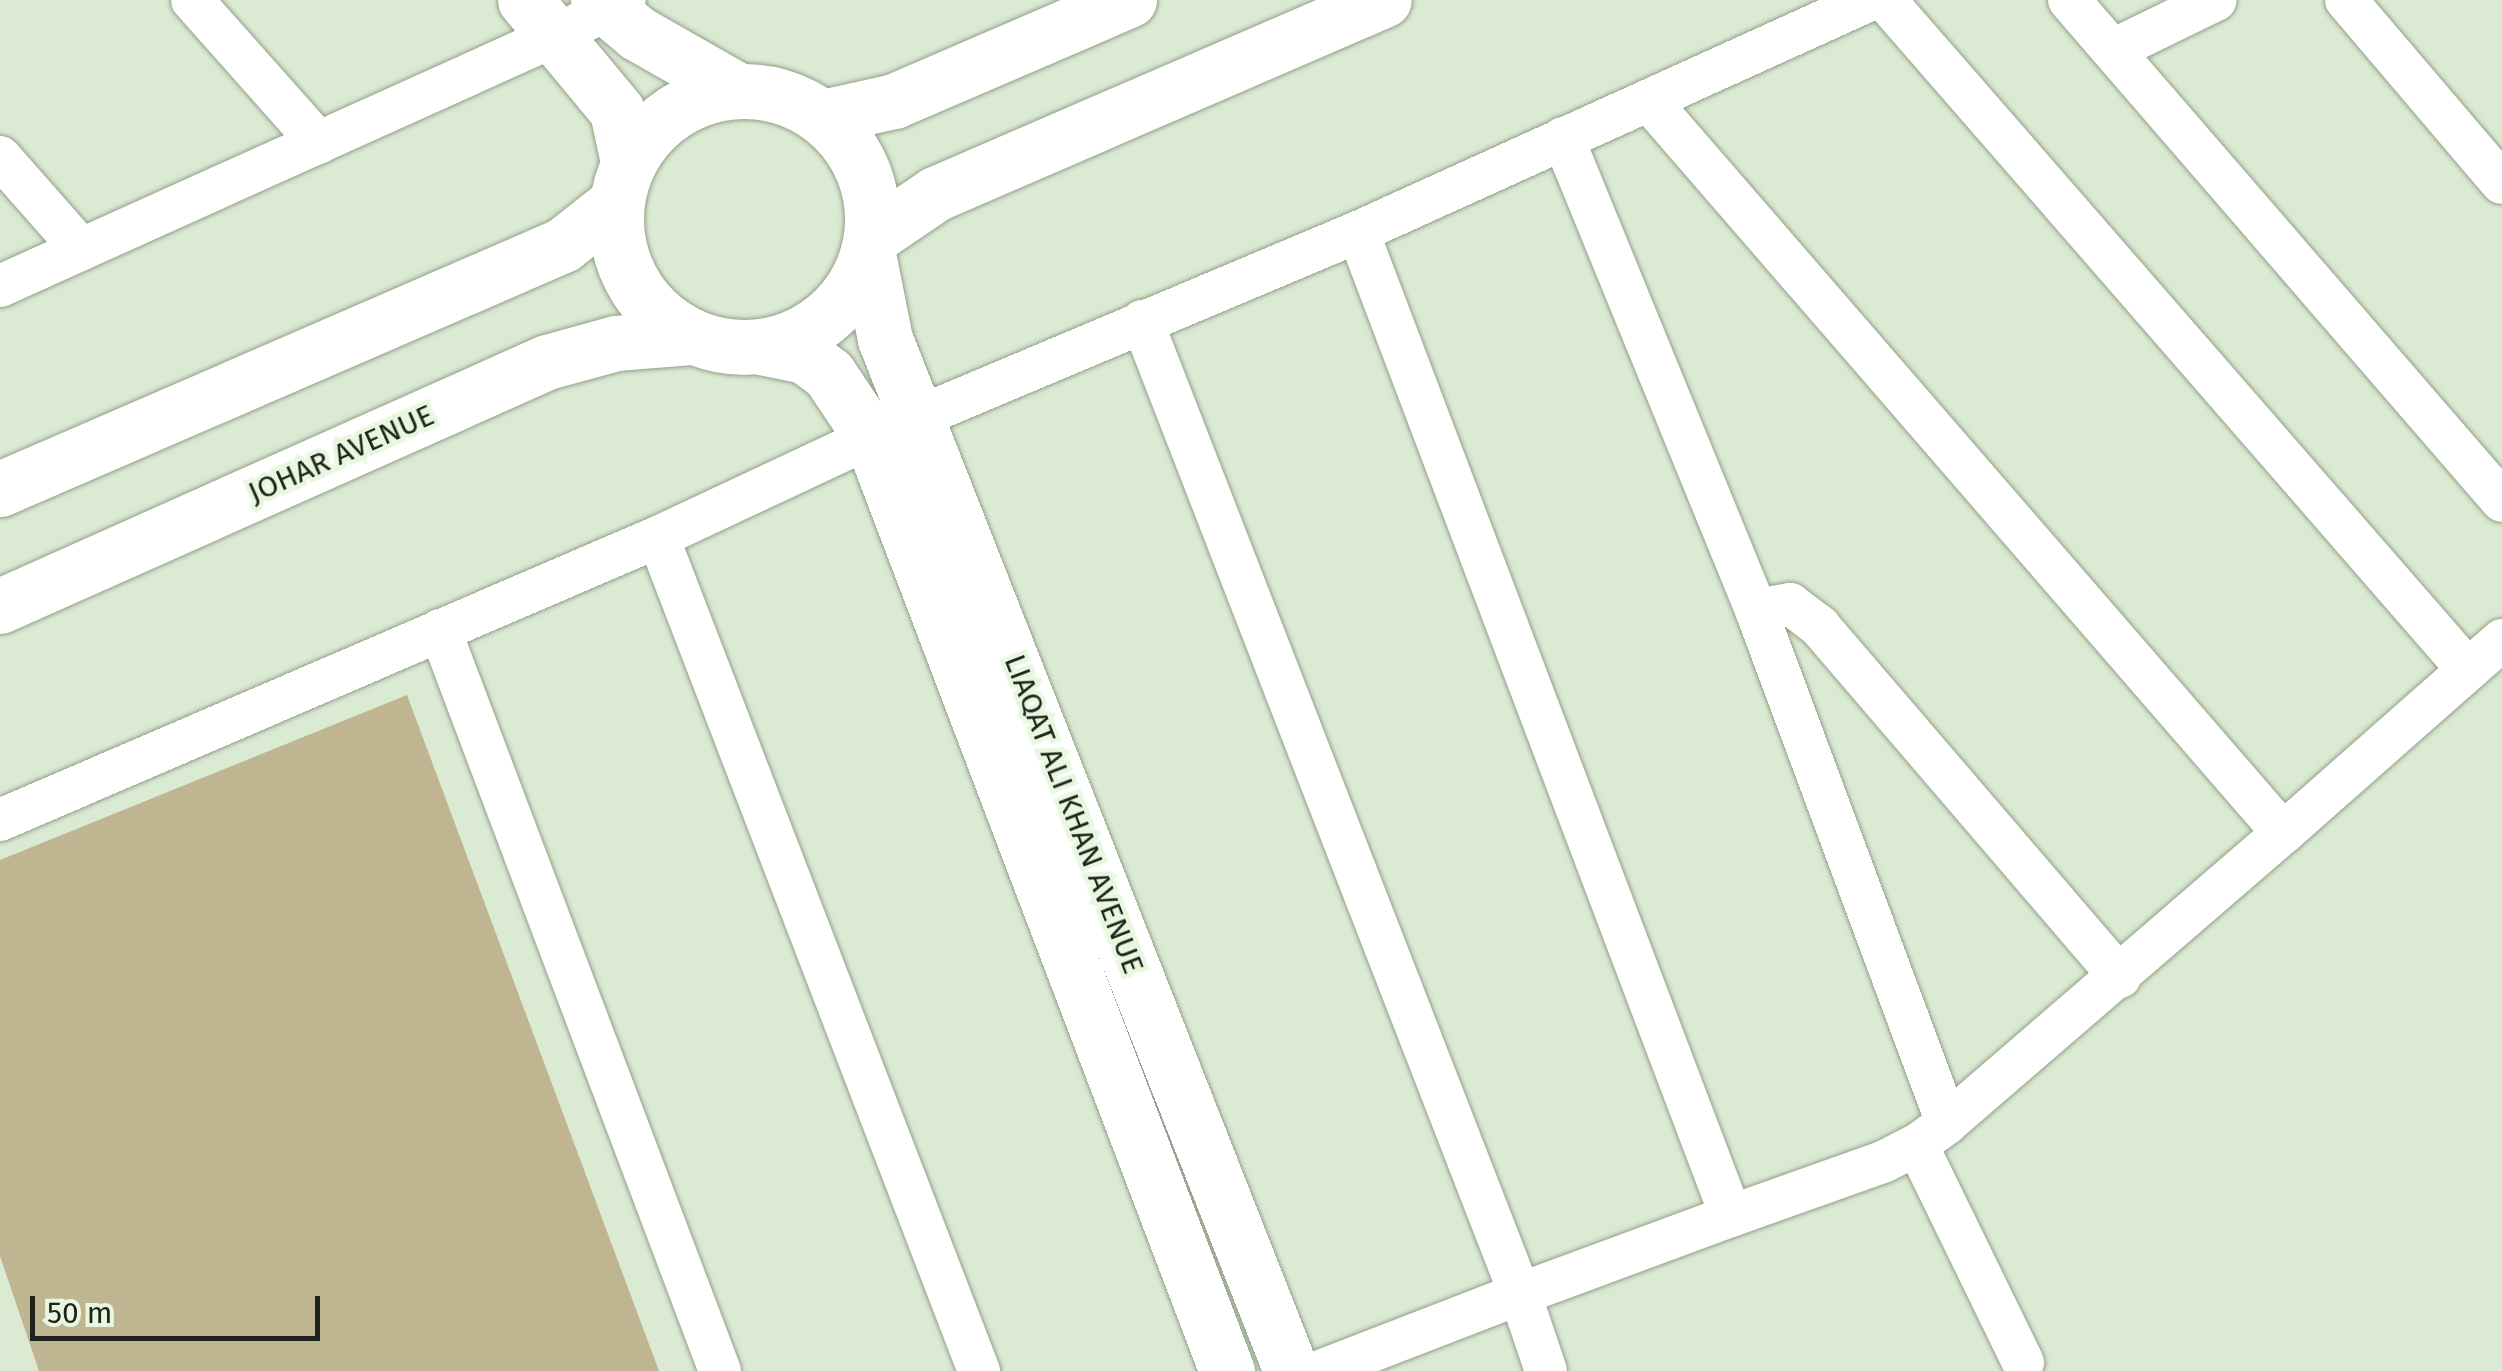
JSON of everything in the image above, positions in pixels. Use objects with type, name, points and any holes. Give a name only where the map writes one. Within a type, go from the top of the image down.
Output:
[{"type":"street","points":[[192,0],[318,142]]},
{"type":"street","points":[[822,116],[894,100],[1128,0]]},
{"type":"street","points":[[870,246],[935,194],[1384,0]]},
{"type":"street","points":[[0,820],[658,537],[895,427],[1358,232],[1870,0]]},
{"type":"street","points":[[1885,0],[2468,670]]},
{"type":"street","points":[[2069,0],[2502,500]]},
{"type":"street","points":[[2113,50],[2216,0]]},
{"type":"street","points":[[2346,0],[2502,183]]},
{"type":"street","points":[[0,286],[318,142],[541,18],[610,3],[697,71],[737,90],[782,96],[822,116],[846,140],[863,170],[872,202],[870,246],[850,293],[836,310],[802,335],[761,347],[726,347],[692,337],[664,320],[641,296],[624,267],[616,236],[622,182],[617,112],[541,18]]},
{"type":"street","points":[[0,489],[564,245],[622,182],[650,130],[680,108],[737,90]]},
{"type":"street","points":[[1650,102],[2283,834]]},
{"type":"street","points":[[1563,138],[1756,610],[1932,1134],[2017,1368]]},
{"type":"street","points":[[0,157],[80,249]]},
{"type":"street","points":[[1358,232],[1732,1216]]},
{"type":"street","name":"LIAQAT ALI KHAN AVENUE","points":[[870,246],[895,427],[1226,1371]]},
{"type":"street","points":[[1142,321],[1520,1294],[1546,1371]]},
{"type":"street","name":"JOHAR AVENUE","points":[[0,606],[548,362],[616,343],[692,337]]},
{"type":"street","name":"LIAQAT ALI KHAN AVENUE","points":[[761,347],[805,356],[895,427],[1290,1371]]},
{"type":"street","points":[[658,537],[979,1371]]},
{"type":"street","points":[[1756,610],[1790,604],[1820,627],[2120,978]]},
{"type":"street","points":[[440,630],[720,1371]]},
{"type":"street","points":[[1320,1371],[1883,1162],[1932,1134],[2120,978],[2502,640]]},
{"type":"shaded area","points":[[407,695],[659,1371],[39,1371],[0,1256],[0,860]]}]
